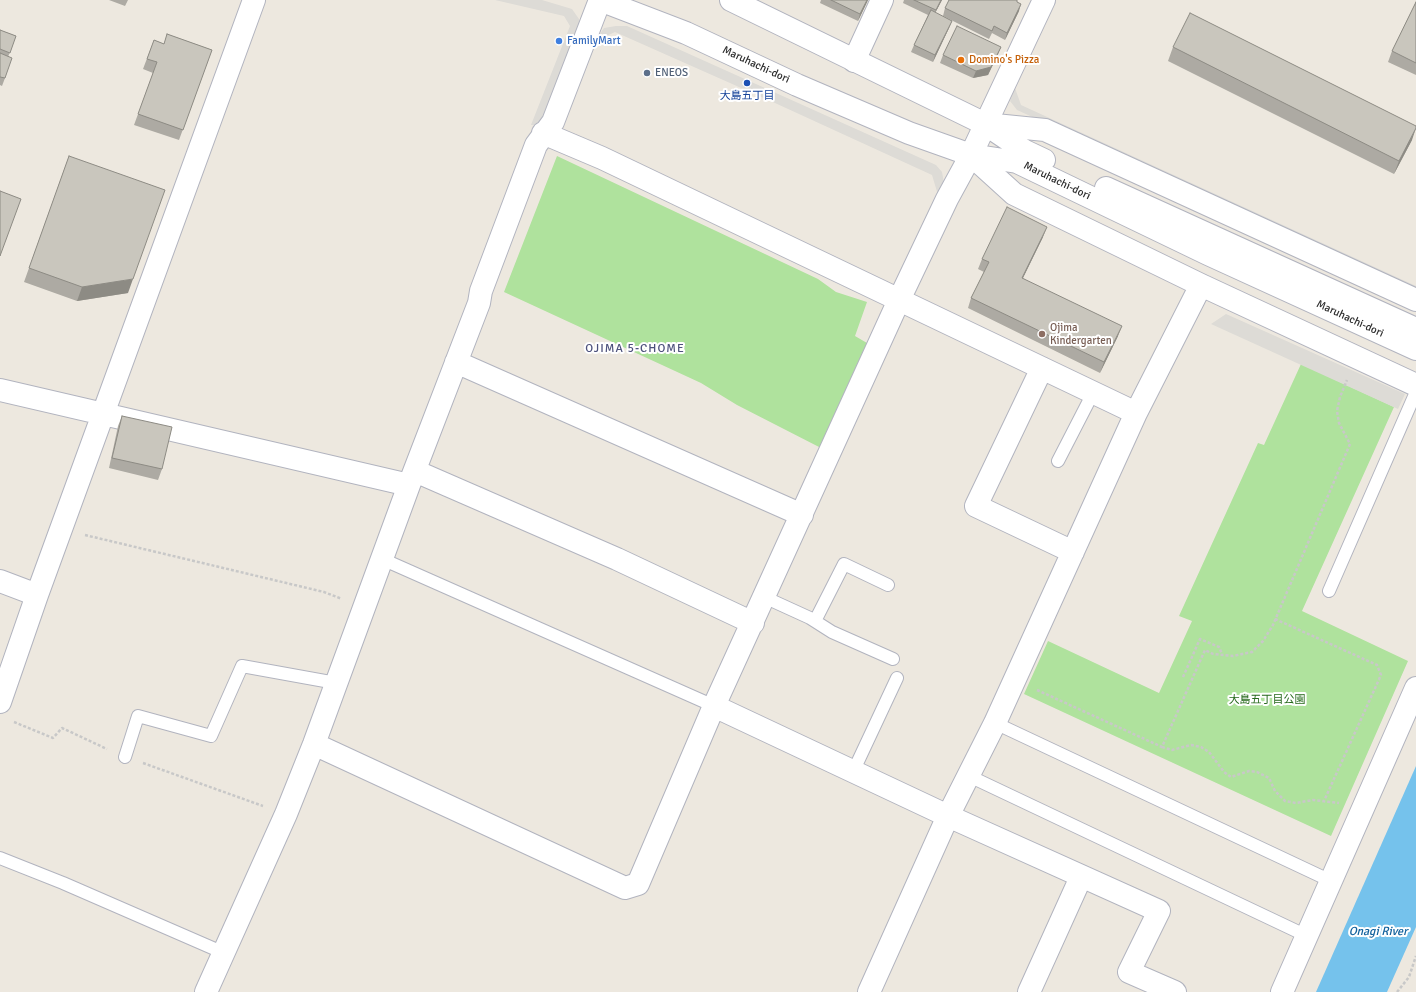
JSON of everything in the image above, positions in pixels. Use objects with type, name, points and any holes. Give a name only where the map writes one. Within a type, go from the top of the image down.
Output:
[{"type":"street","points":[[0,702],[37,595],[62,530],[254,0]]},
{"type":"street","points":[[206,992],[286,814],[314,744],[536,145],[543,133],[553,122],[600,0]]},
{"type":"street","name":"Maruhachi-dori","points":[[600,0],[686,33],[797,85],[909,133],[971,154],[1021,157],[1416,330]]},
{"type":"street","points":[[854,61],[882,0]]},
{"type":"street","points":[[314,744],[625,888],[638,884],[714,706],[802,516],[899,300],[971,154],[1044,0]]},
{"type":"street","name":"Maruhachi-dori","points":[[744,3],[854,61],[985,124],[1021,157],[1208,254],[1416,350]]},
{"type":"street","points":[[985,124],[1045,130],[1416,300]]},
{"type":"street","points":[[543,133],[602,158],[1136,413]]},
{"type":"street","points":[[971,154],[1014,194],[1201,285],[1416,385]]},
{"type":"street","points":[[869,992],[948,816],[995,723],[1136,413],[1201,285]]},
{"type":"street","points":[[456,362],[802,516]]},
{"type":"street","points":[[1042,368],[976,506],[1073,552]]},
{"type":"street","points":[[0,390],[103,414],[412,478],[617,559],[752,623]]},
{"type":"street","points":[[0,582],[37,595]]},
{"type":"street","points":[[1282,992],[1416,688]]},
{"type":"street","points":[[714,706],[948,816],[1158,911],[1129,972],[1175,992]]},
{"type":"street","points":[[1029,992],[1081,876]]},
{"type":"lane","points":[[1329,591],[1416,392]]},
{"type":"lane","points":[[1058,461],[1093,393]]},
{"type":"lane","points":[[382,559],[714,706]]},
{"type":"lane","points":[[815,622],[844,564],[888,585]]},
{"type":"lane","points":[[764,597],[832,632],[893,660]]},
{"type":"lane","points":[[125,757],[138,716],[211,736],[242,666],[336,683]]},
{"type":"lane","points":[[853,772],[898,678]]},
{"type":"lane","points":[[995,723],[1331,882]]},
{"type":"lane","points":[[969,776],[1307,936]]},
{"type":"lane","points":[[0,858],[63,883],[224,953]]},
{"type":"path","points":[[1162,747],[1205,650],[1213,654],[1242,655],[1252,652],[1263,641],[1275,619],[1350,444],[1339,423],[1337,411],[1340,397],[1348,378]]},
{"type":"path","points":[[62,530],[324,592],[366,606]]},
{"type":"path","points":[[1275,619],[1377,665],[1381,674],[1324,801]]},
{"type":"path","points":[[1183,677],[1200,639],[1218,647],[1222,654]]},
{"type":"path","points":[[1015,680],[1162,747],[1172,750],[1191,745],[1202,747],[1209,752],[1224,772],[1231,776],[1249,771],[1257,772],[1269,778],[1275,792],[1285,801],[1296,803],[1313,800],[1324,801],[1347,804],[1362,810]]},
{"type":"path","points":[[1397,992],[1409,977],[1416,956]]},
{"type":"green space","points":[[557,156],[818,279],[836,292],[867,302],[855,336],[867,343],[821,448],[737,405],[701,383],[504,292]]},
{"type":"green space","name":"大島五丁目公園","points":[[1301,364],[1394,407],[1302,611],[1408,661],[1331,836],[1024,694],[1048,641],[1159,693],[1192,621],[1179,616],[1258,443],[1264,445]]},
{"type":"shaded area","points":[[495,0],[542,0],[572,9],[579,19],[579,28],[544,118],[535,125],[531,125],[570,26],[564,16]]},
{"type":"shaded area","points":[[627,26],[936,165],[942,172],[944,183],[938,195],[932,175],[775,103],[615,32],[595,41],[604,28]]},
{"type":"shaded area","points":[[1015,88],[1021,105],[1416,286],[1416,291],[1017,110],[1010,101]]},
{"type":"shaded area","points":[[1226,314],[1405,394],[1398,409],[1211,324]]},
{"type":"water","name":"Onagi River","points":[[1416,766],[1416,927],[1387,992],[1316,992]]},
{"type":"building","points":[[831,0],[867,0],[860,14]]},
{"type":"building","points":[[914,0],[941,0],[936,10]]},
{"type":"building","points":[[949,0],[1017,0],[1017,2],[1021,4],[1007,33],[994,26],[992,31],[945,8]]},
{"type":"building","points":[[1416,2],[1416,63],[1392,51]]},
{"type":"building","points":[[931,10],[952,21],[935,55],[914,45]]},
{"type":"building","points":[[1190,13],[1416,126],[1399,161],[1173,47]]},
{"type":"building","points":[[957,26],[1001,47],[991,67],[976,71],[943,55]]},
{"type":"building","points":[[0,30],[16,36],[10,53],[0,49]]},
{"type":"building","points":[[167,34],[212,50],[183,130],[138,114],[157,62],[147,59],[154,40],[164,44]]},
{"type":"building","points":[[0,53],[12,58],[5,78],[0,77]]},
{"type":"building","points":[[69,156],[165,190],[133,279],[82,287],[29,268]]},
{"type":"building","points":[[0,191],[21,199],[0,256]]},
{"type":"building","points":[[1007,207],[1047,227],[1022,278],[1122,326],[1104,362],[971,298],[989,262],[982,259]]},
{"type":"building","points":[[122,416],[172,427],[162,469],[112,458]]},
{"type":"place","name":"FamilyMart","points":[[559,41]]},
{"type":"place","name":"Domino's Pizza","points":[[961,60]]},
{"type":"place","name":"ENEOS","points":[[647,73]]},
{"type":"place","name":"大島五丁目","points":[[747,83]]},
{"type":"place","name":"Ojima Kindergarten","points":[[1042,334]]},
{"type":"district","name":"OJIMA 5-CHOME","points":[[635,349]]}]
